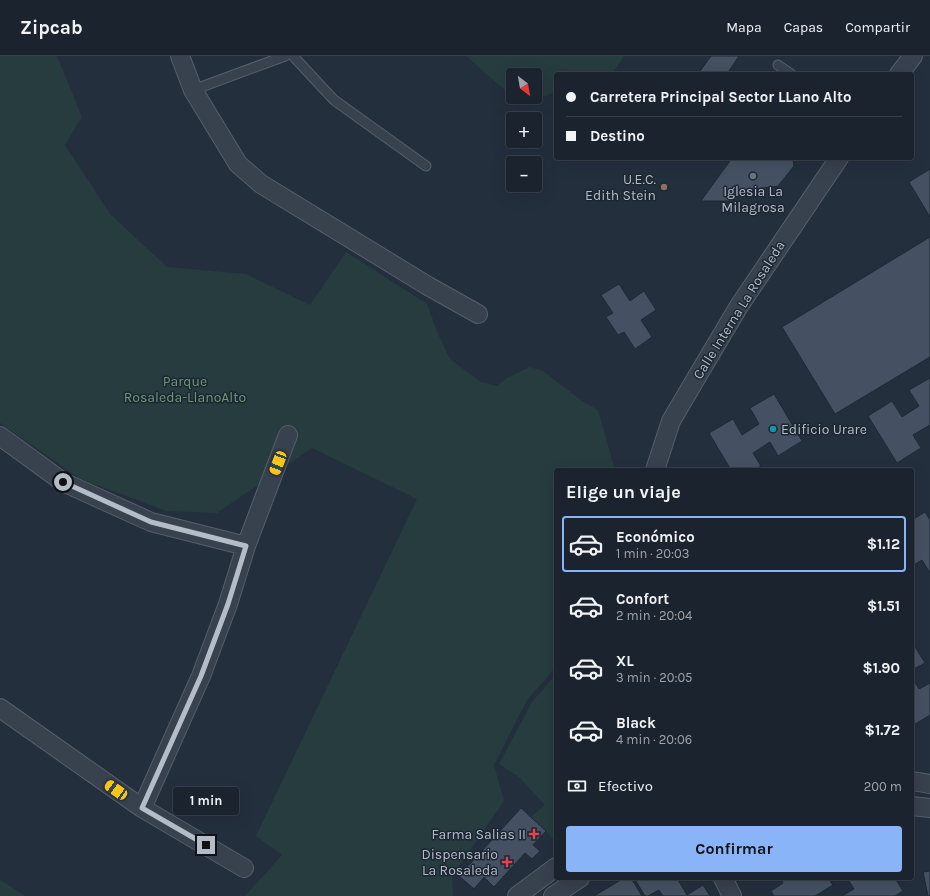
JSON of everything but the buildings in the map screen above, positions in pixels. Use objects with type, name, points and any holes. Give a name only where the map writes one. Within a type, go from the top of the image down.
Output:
[{"type":"street","points":[[180,56],[193,90],[238,164],[261,184],[422,282],[478,314]]},
{"type":"street","points":[[900,72],[912,56]]},
{"type":"street","name":"Calle Interna La Rosaleda","points":[[656,468],[671,421],[702,368],[739,306],[838,160]]},
{"type":"street","points":[[142,808],[201,676],[228,604],[246,546],[288,435]]},
{"type":"street","points":[[0,436],[63,482],[151,522],[246,546]]},
{"type":"street","points":[[0,708],[142,808],[244,868]]},
{"type":"street","points":[[914,781],[930,784]]},
{"type":"street","points":[[914,806],[930,808]]},
{"type":"street","points":[[517,896],[554,869]]},
{"type":"street","points":[[553,896],[577,880]]},
{"type":"street","points":[[724,880],[732,896]]},
{"type":"lane","points":[[193,90],[285,56]]},
{"type":"lane","points":[[293,56],[334,100],[426,166]]},
{"type":"lane","points":[[778,65],[788,72]]},
{"type":"green space","name":"Parque Rosaleda-LlanoAlto","points":[[0,56],[57,56],[82,117],[65,145],[110,214],[167,267],[246,274],[310,305],[346,252],[427,304],[438,334],[450,359],[481,382],[497,386],[507,378],[530,367],[543,371],[582,401],[598,410],[614,468],[554,468],[554,669],[527,700],[494,765],[504,801],[452,876],[453,896],[245,896],[282,855],[256,836],[417,499],[312,448],[217,513],[166,511],[79,478],[0,423]]},
{"type":"green space","points":[[466,56],[624,56],[613,72],[554,72],[554,93],[542,97],[542,68],[506,68],[506,91]]},
{"type":"green space","points":[[554,676],[554,841],[531,817],[545,805],[519,777],[499,764],[532,702]]},
{"type":"green space","points":[[0,880],[24,895],[24,896],[0,896]]},
{"type":"place","name":"Iglesia La Milagrosa","points":[[753,176]]},
{"type":"place","name":"U.E.C. Edith Stein","points":[[664,187]]},
{"type":"place","name":"Edificio Urare","points":[[773,429]]},
{"type":"place","name":"Farma Salias II","points":[[534,834]]},
{"type":"place","name":"Dispensario La Rosaleda","points":[[507,862]]},
{"type":"route","points":[[63,482],[151,522],[246,546],[228,604],[201,676],[142,808],[206,845]]}]
